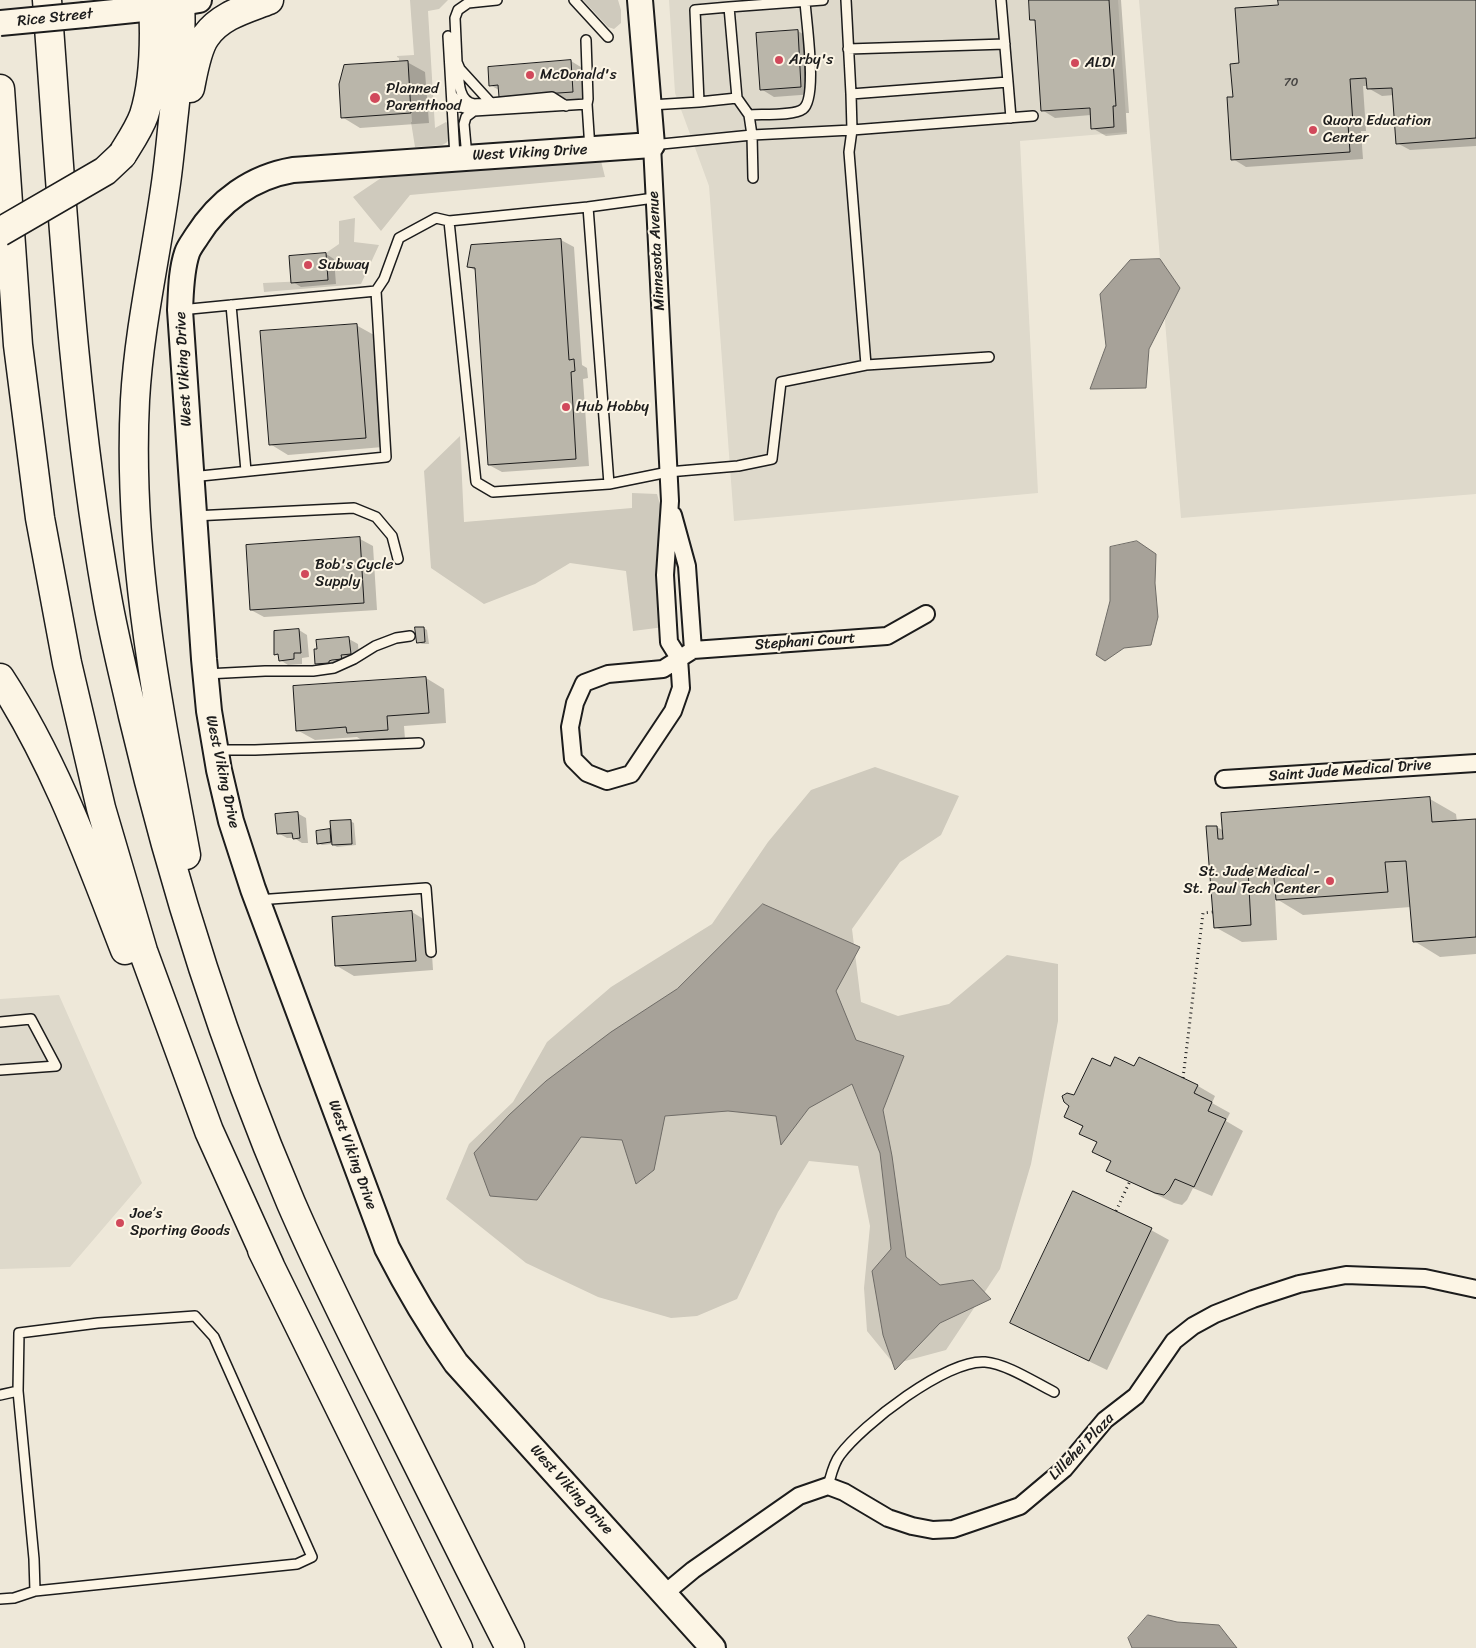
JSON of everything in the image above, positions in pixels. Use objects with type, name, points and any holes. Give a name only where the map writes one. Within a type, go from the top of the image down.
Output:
[{"type":"highway","points":[[47,0],[72,341],[90,490],[108,600],[147,773],[187,917],[258,1124],[292,1204],[327,1283],[510,1648]]},
{"type":"highway","points":[[165,189],[197,59],[205,37],[232,14],[269,0]]},
{"type":"highway","points":[[187,1],[165,189],[139,350],[135,401],[137,546],[152,666],[189,872],[220,1016]]},
{"type":"highway","points":[[0,232],[105,171],[122,155],[134,137],[144,116],[151,89],[153,4]]},
{"type":"highway","points":[[0,89],[20,355],[40,518],[67,663],[101,808],[142,951],[210,1131],[270,1266]]},
{"type":"highway","points":[[0,678],[17,704],[48,761],[89,858],[186,1105],[270,1266],[458,1648]]},
{"type":"street","name":"Minnesota Avenue","points":[[640,0],[650,105],[670,502],[665,575],[669,642],[686,654]]},
{"type":"street","name":"Rice Street","points":[[0,24],[187,1]]},
{"type":"street","name":"West Viking Drive","points":[[652,145],[293,170],[268,176],[245,187],[223,203],[204,226],[188,252],[182,281],[180,310],[205,674],[209,711],[231,821],[257,900],[370,1205],[388,1248],[413,1298],[456,1363],[712,1648]]},
{"type":"street","name":"Minnesota Avenue","points":[[670,502],[687,566],[686,654]]},
{"type":"street","name":"Stephani Court","points":[[686,654],[887,636],[926,614]]},
{"type":"street","points":[[686,654],[681,688],[673,712],[632,774],[607,781],[587,773],[573,759],[570,727],[575,703],[584,683],[608,674],[663,669],[686,654]]},
{"type":"street","name":"Saint Jude Medical Drive","points":[[1224,779],[1476,763]]},
{"type":"street","name":"Lillehei Plaza","points":[[828,1486],[844,1492],[888,1518],[912,1526],[933,1530],[953,1529],[1020,1506],[1064,1469],[1105,1420],[1136,1396],[1174,1341],[1193,1326],[1215,1314],[1299,1284],[1346,1275],[1425,1278],[1476,1289]]},
{"type":"street","points":[[664,1594],[693,1570],[799,1496],[828,1486]]},
{"type":"lane","points":[[496,0],[468,3],[458,10],[455,18],[457,62],[461,93],[470,102],[475,104],[552,97],[566,106]]},
{"type":"lane","points":[[574,0],[608,37]]},
{"type":"lane","points":[[699,102],[694,10],[823,0]]},
{"type":"lane","points":[[846,0],[852,130],[849,152],[866,365]]},
{"type":"lane","points":[[1001,0],[1011,118]]},
{"type":"lane","points":[[749,114],[795,113],[804,109],[808,102],[811,82],[805,2]]},
{"type":"lane","points":[[729,7],[737,98],[749,114],[752,135],[753,178]]},
{"type":"lane","points":[[448,36],[452,95],[461,157]]},
{"type":"lane","points":[[586,40],[588,99],[586,104],[590,150]]},
{"type":"lane","points":[[848,49],[1005,44]]},
{"type":"lane","points":[[457,62],[460,69],[491,103]]},
{"type":"lane","points":[[851,94],[1008,82]]},
{"type":"lane","points":[[452,95],[461,107],[474,112],[586,104]]},
{"type":"lane","points":[[650,105],[737,98]]},
{"type":"lane","points":[[461,157],[466,117],[474,112]]},
{"type":"lane","points":[[652,145],[752,135],[852,130],[1033,116]]},
{"type":"lane","points":[[191,477],[386,457],[376,291],[384,279],[399,238],[436,218],[449,221],[588,207],[654,198]]},
{"type":"lane","points":[[588,207],[608,484]]},
{"type":"lane","points":[[449,221],[476,482],[493,492],[608,484],[668,472],[738,466],[772,459],[781,382],[866,365],[989,357]]},
{"type":"lane","points":[[180,310],[376,291]]},
{"type":"lane","points":[[231,305],[246,471]]},
{"type":"lane","points":[[194,516],[354,508],[376,517],[392,536],[398,559]]},
{"type":"lane","points":[[205,674],[334,668],[354,659],[375,646],[396,638],[410,636]]},
{"type":"lane","points":[[216,750],[419,743]]},
{"type":"lane","points":[[257,900],[426,888],[430,952]]},
{"type":"lane","points":[[0,1022],[31,1019],[56,1066],[0,1070]]},
{"type":"lane","points":[[0,1599],[14,1598],[35,1591],[296,1564],[312,1557],[214,1337],[195,1316],[98,1323],[19,1333],[18,1391],[34,1559],[35,1591]]},
{"type":"lane","points":[[828,1486],[832,1470],[840,1455],[860,1434],[900,1402],[947,1372],[966,1365],[983,1362],[999,1365],[1054,1392]]},
{"type":"lane","points":[[0,1395],[18,1391]]},
{"type":"path","points":[[1183,1078],[1203,913],[1213,912]]},
{"type":"path","points":[[1116,1211],[1130,1181]]},
{"type":"shaded area","points":[[410,0],[448,0],[439,9],[428,11],[435,128],[446,122],[449,124],[449,139],[442,145],[415,147],[411,122],[408,61],[399,61],[397,57],[414,55]]},
{"type":"shaded area","points":[[583,0],[618,0],[621,10],[621,23],[614,29],[608,27]]},
{"type":"shaded area","points":[[669,0],[1118,0],[1127,132],[1020,141],[1038,493],[734,521],[709,186],[675,93]]},
{"type":"shaded area","name":"Quora Education Center","points":[[1139,0],[1476,0],[1476,494],[1181,518]]},
{"type":"shaded area","points":[[601,161],[605,177],[410,195],[381,231],[353,197],[381,178]]},
{"type":"shaded area","points":[[355,218],[354,242],[379,245],[361,284],[264,292],[263,283],[328,280],[326,253],[339,244],[339,221]]},
{"type":"shaded area","points":[[1160,259],[1180,288],[1149,349],[1146,388],[1090,389],[1106,346],[1100,294],[1130,260]]},
{"type":"shaded area","points":[[460,436],[464,522],[632,508],[632,493],[657,494],[663,515],[664,627],[633,631],[626,571],[570,563],[535,584],[484,604],[431,568],[424,471]]},
{"type":"shaded area","points":[[1137,541],[1156,554],[1155,583],[1158,617],[1151,645],[1124,648],[1105,661],[1096,655],[1110,601],[1110,547]]},
{"type":"shaded area","points":[[875,767],[959,796],[941,835],[900,862],[852,929],[861,1002],[898,1016],[949,1004],[1007,955],[1058,964],[1058,1021],[1031,1164],[1000,1269],[946,1350],[894,1364],[867,1331],[864,1288],[870,1226],[858,1166],[809,1161],[778,1212],[737,1299],[697,1316],[671,1318],[598,1297],[526,1263],[446,1199],[469,1144],[513,1102],[547,1042],[611,987],[712,924],[768,842],[811,790]]},
{"type":"shaded area","points":[[763,904],[860,947],[836,991],[856,1040],[904,1056],[883,1110],[892,1156],[906,1257],[940,1285],[973,1280],[991,1299],[940,1323],[895,1370],[883,1335],[872,1271],[891,1249],[880,1153],[852,1084],[809,1108],[781,1145],[776,1116],[728,1111],[665,1116],[654,1170],[636,1184],[622,1140],[581,1137],[537,1200],[490,1196],[474,1153],[509,1115],[546,1081],[611,1032],[677,989]]},
{"type":"shaded area","points":[[59,995],[142,1183],[70,1267],[0,1269],[0,999]]},
{"type":"shaded area","points":[[1148,1615],[1177,1622],[1219,1625],[1237,1648],[1132,1648],[1128,1638]]},
{"type":"building","name":"ALDI","points":[[1029,0],[1109,0],[1116,106],[1113,106],[1114,127],[1091,129],[1090,108],[1041,111],[1035,20],[1030,20]]},
{"type":"building","name":"Quora Education Center","points":[[1278,0],[1476,0],[1476,138],[1396,144],[1392,88],[1367,89],[1366,78],[1350,79],[1353,124],[1348,124],[1350,152],[1231,160],[1227,97],[1233,97],[1230,64],[1239,63],[1235,8],[1278,5]]},
{"type":"building","name":"Arby's","points":[[798,30],[801,87],[760,90],[756,33]]},
{"type":"building","name":"McDonald's","points":[[571,60],[573,92],[499,97],[498,85],[489,86],[488,67]]},
{"type":"building","name":"Planned Parenthood","points":[[408,61],[411,113],[341,118],[339,84],[344,65]]},
{"type":"building","points":[[561,239],[569,360],[574,359],[575,371],[571,372],[576,459],[488,465],[475,268],[467,267],[471,245]]},
{"type":"building","points":[[326,253],[328,280],[291,283],[289,256]]},
{"type":"building","points":[[357,324],[366,438],[269,445],[260,331]]},
{"type":"building","name":"Bob's Cycle Supply","points":[[360,537],[364,603],[250,610],[246,545]]},
{"type":"building","points":[[415,627],[424,627],[425,642],[417,643]]},
{"type":"building","points":[[299,629],[301,653],[294,653],[294,659],[279,661],[278,654],[274,655],[274,631]]},
{"type":"building","points":[[349,637],[351,654],[341,655],[342,659],[332,660],[329,663],[315,664],[314,649],[317,649],[316,640]]},
{"type":"building","points":[[426,677],[429,713],[387,716],[388,730],[347,733],[346,727],[296,731],[293,686]]},
{"type":"building","name":"St. Jude Medical - St. Paul Tech Center","points":[[1430,797],[1432,822],[1476,819],[1476,937],[1413,942],[1406,861],[1385,862],[1388,892],[1276,900],[1273,867],[1248,869],[1251,925],[1214,928],[1206,826],[1217,826],[1218,839],[1223,839],[1221,813]]},
{"type":"building","points":[[298,812],[300,838],[293,839],[292,833],[277,834],[275,814]]},
{"type":"building","points":[[351,820],[352,844],[332,845],[330,821]]},
{"type":"building","points":[[330,829],[331,842],[317,844],[316,831]]},
{"type":"building","points":[[412,911],[416,961],[335,966],[332,917]]},
{"type":"building","points":[[1115,1057],[1134,1066],[1139,1057],[1198,1085],[1194,1093],[1212,1102],[1208,1111],[1226,1119],[1194,1187],[1175,1179],[1164,1195],[1155,1193],[1106,1171],[1111,1161],[1092,1152],[1097,1142],[1079,1134],[1083,1126],[1064,1117],[1069,1106],[1064,1102],[1062,1096],[1067,1093],[1074,1095],[1092,1058],[1110,1066]]},
{"type":"building","points":[[1073,1191],[1152,1228],[1089,1361],[1010,1323]]},
{"type":"place","name":"Arby's","points":[[779,60]]},
{"type":"place","name":"ALDI","points":[[1075,63]]},
{"type":"place","name":"McDonald's","points":[[530,75]]},
{"type":"place","name":"Planned Parenthood","points":[[375,98]]},
{"type":"place","name":"Quora Education Center","points":[[1313,130]]},
{"type":"place","name":"Subway","points":[[308,265]]},
{"type":"place","name":"Hub Hobby","points":[[566,407]]},
{"type":"place","name":"Bob's Cycle Supply","points":[[305,574]]},
{"type":"place","name":"St. Jude Medical - St. Paul Tech Center","points":[[1330,881]]},
{"type":"place","name":"Joe’s Sporting Goods","points":[[120,1223]]}]
